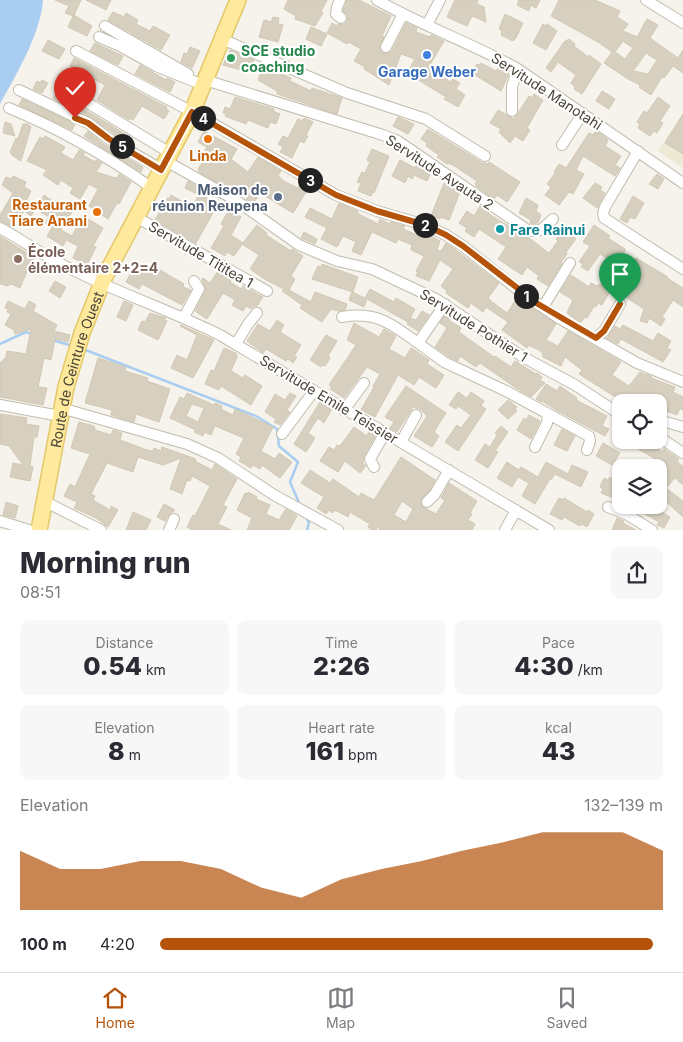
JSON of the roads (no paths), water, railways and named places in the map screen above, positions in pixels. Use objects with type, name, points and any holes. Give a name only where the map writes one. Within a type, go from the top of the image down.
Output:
[{"type":"main road","name":"Route de Ceinture Ouest","points":[[38,530],[60,412],[75,353],[102,284],[192,112],[238,0]]},
{"type":"street","points":[[340,0],[335,11],[341,18]]},
{"type":"street","name":"Servitude Manotahi","points":[[377,0],[491,54],[518,69],[683,183]]},
{"type":"street","points":[[427,25],[440,0]]},
{"type":"street","points":[[646,0],[683,23]]},
{"type":"street","points":[[385,36],[401,13]]},
{"type":"street","points":[[386,47],[401,13]]},
{"type":"street","points":[[105,26],[204,82]]},
{"type":"street","points":[[99,37],[120,46],[156,66],[204,82]]},
{"type":"street","points":[[222,39],[348,93],[426,119],[485,156]]},
{"type":"street","points":[[76,51],[192,112],[336,195],[377,211],[425,225],[446,235],[543,307],[638,363],[683,382]]},
{"type":"street","points":[[512,111],[512,86],[518,69]]},
{"type":"street","name":"Servitude Avauta 2","points":[[204,82],[384,135],[398,142],[529,231],[541,230],[553,219]]},
{"type":"street","points":[[65,89],[166,161]]},
{"type":"street","points":[[19,90],[88,123],[109,139],[166,161]]},
{"type":"street","points":[[9,108],[100,153],[152,188]]},
{"type":"street","points":[[562,145],[583,114]]},
{"type":"street","points":[[638,151],[604,208],[604,218],[683,269]]},
{"type":"street","name":"Servitude Pothier 1","points":[[166,161],[236,201],[299,245],[337,261],[372,269],[445,304],[523,357],[575,385],[612,409]]},
{"type":"street","name":"Servitude Tititea 1","points":[[136,217],[267,291]]},
{"type":"street","name":"Servitude Emile Teissier","points":[[0,228],[70,269],[184,317],[236,344],[344,410],[549,530]]},
{"type":"street","points":[[543,307],[570,263]]},
{"type":"street","points":[[184,317],[200,289],[194,281]]},
{"type":"street","points":[[418,343],[445,304]]},
{"type":"street","points":[[596,338],[604,331],[620,304]]},
{"type":"street","points":[[236,344],[252,316]]},
{"type":"street","points":[[342,317],[370,318],[386,321],[444,362],[506,391],[590,436],[587,450]]},
{"type":"street","points":[[344,410],[364,382]]},
{"type":"street","points":[[282,434],[314,391]]},
{"type":"street","points":[[0,405],[60,412],[187,444],[218,458],[274,495],[338,530]]},
{"type":"street","points":[[401,442],[416,415]]},
{"type":"street","points":[[535,447],[547,423],[548,415]]},
{"type":"street","points":[[667,422],[683,427]]},
{"type":"street","points":[[374,467],[370,459],[385,433]]},
{"type":"street","points":[[667,442],[683,453]]},
{"type":"street","points":[[427,502],[435,494],[449,470]]},
{"type":"street","points":[[44,501],[101,530]]},
{"type":"street","points":[[608,507],[626,514],[652,530]]},
{"type":"street","points":[[505,530],[516,510]]},
{"type":"street","points":[[169,530],[174,519]]},
{"type":"street","points":[[0,521],[29,530]]},
{"type":"water","points":[[0,0],[43,0],[33,40],[0,104]]},
{"type":"waterway","points":[[0,344],[26,332],[32,334]]},
{"type":"waterway","points":[[52,340],[73,346]]},
{"type":"waterway","points":[[83,349],[256,416],[277,429],[279,446],[298,462],[290,482],[300,505]]},
{"type":"waterway","points":[[306,517],[309,523],[307,530]]},
{"type":"place","name":"Garage Weber","points":[[427,55]]},
{"type":"place","name":"SCE studio coaching","points":[[231,58]]},
{"type":"place","name":"Linda","points":[[208,139]]},
{"type":"place","name":"Maison de réunion Reupena","points":[[278,197]]},
{"type":"place","name":"Restaurant Tiare Anani","points":[[97,212]]},
{"type":"place","name":"Fare Rainui","points":[[500,229]]},
{"type":"place","name":"École élémentaire 2+2=4","points":[[18,259]]}]
